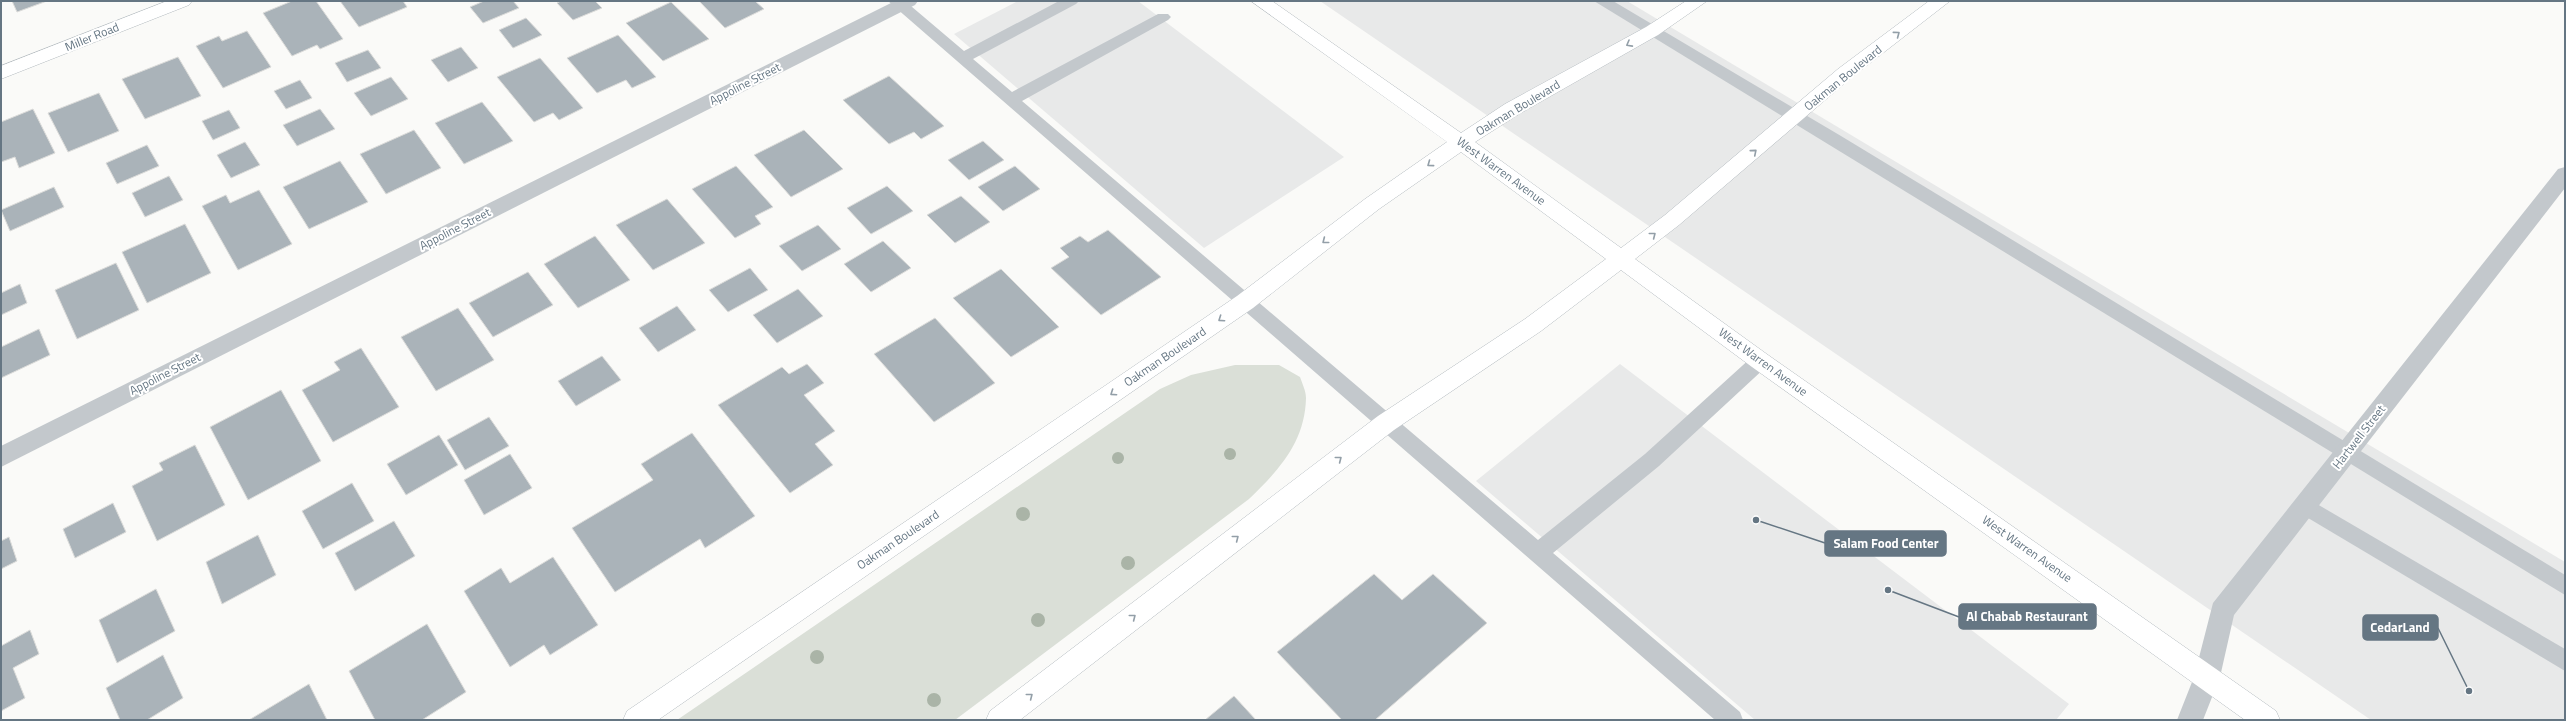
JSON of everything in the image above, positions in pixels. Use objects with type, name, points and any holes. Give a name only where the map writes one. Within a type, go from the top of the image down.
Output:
[{"type":"street","name":"Miller Road","points":[[1,73],[183,1]]},
{"type":"street","name":"West Warren Avenue","points":[[1260,1],[1461,142],[1622,258],[1760,361],[2267,720]]},
{"type":"street","name":"Oakman Boulevard","points":[[636,720],[1245,302],[1372,204],[1461,142],[1512,109],[1652,31],[1698,1]]},
{"type":"street","name":"Oakman Boulevard","points":[[999,720],[1386,423],[1533,325],[1672,220],[1845,73],[1941,1]]},
{"type":"street","name":"Appoline Street","points":[[1,457],[902,2]]},
{"type":"street","name":"Hartwell Street","points":[[2190,720],[2207,677],[2222,611],[2565,174]]},
{"type":"lane","points":[[963,58],[1072,1]]},
{"type":"lane","points":[[1602,1],[2565,586]]},
{"type":"lane","points":[[902,2],[1011,100],[1732,720]]},
{"type":"lane","points":[[1011,100],[1163,17]]},
{"type":"lane","points":[[1538,553],[1616,492],[1703,417],[1760,361]]},
{"type":"lane","points":[[2305,506],[2565,661]]},
{"type":"shaded area","points":[[1018,1],[1138,1],[1344,157],[1204,248],[954,34]]},
{"type":"shaded area","points":[[1320,1],[1627,1],[2565,562],[2565,720],[2371,720]]},
{"type":"shaded area","points":[[1620,364],[2069,704],[2056,720],[1755,720],[1476,481]]},
{"type":"shaded area","points":[[1235,365],[1279,365],[1300,377],[1306,395],[1301,428],[1295,442],[1280,466],[1249,499],[955,720],[677,720],[1160,389],[1191,375]]},
{"type":"building","points":[[12,1],[47,1],[17,12]]},
{"type":"building","points":[[292,1],[316,1],[343,39],[320,49],[317,45],[292,56],[263,13]]},
{"type":"building","points":[[340,1],[403,1],[407,7],[359,27]]},
{"type":"building","points":[[484,1],[513,1],[519,8],[483,23],[470,7]]},
{"type":"building","points":[[561,1],[595,1],[602,8],[573,20],[557,3]]},
{"type":"building","points":[[699,1],[755,1],[764,9],[725,28]]},
{"type":"building","points":[[671,2],[709,39],[663,61],[626,23]]},
{"type":"building","points":[[526,18],[542,35],[513,48],[499,30]]},
{"type":"building","points":[[247,31],[271,67],[223,88],[196,46],[219,36],[222,41]]},
{"type":"building","points":[[618,35],[656,77],[632,88],[626,80],[597,93],[567,58]]},
{"type":"building","points":[[461,47],[478,68],[448,82],[431,60]]},
{"type":"building","points":[[368,50],[381,68],[347,82],[335,63]]},
{"type":"building","points":[[178,57],[201,96],[145,119],[122,79]]},
{"type":"building","points":[[540,58],[583,108],[559,120],[553,113],[534,122],[497,77]]},
{"type":"building","points":[[889,76],[944,126],[921,139],[914,132],[889,144],[843,100]]},
{"type":"building","points":[[391,77],[408,99],[371,116],[354,93]]},
{"type":"building","points":[[300,80],[312,98],[286,109],[274,91]]},
{"type":"building","points":[[99,93],[119,131],[68,152],[48,113]]},
{"type":"building","points":[[482,102],[513,141],[464,164],[435,123]]},
{"type":"building","points":[[33,109],[55,153],[19,168],[15,157],[1,162],[1,122]]},
{"type":"building","points":[[320,109],[335,129],[297,146],[283,125]]},
{"type":"building","points":[[229,110],[240,128],[213,140],[202,121]]},
{"type":"building","points":[[414,130],[441,168],[386,194],[360,154]]},
{"type":"building","points":[[804,130],[843,169],[791,197],[754,155]]},
{"type":"building","points":[[983,141],[1004,160],[969,180],[948,160]]},
{"type":"building","points":[[245,142],[260,165],[231,178],[217,155]]},
{"type":"building","points":[[147,145],[159,166],[117,184],[106,163]]},
{"type":"building","points":[[340,161],[368,202],[309,229],[283,187]]},
{"type":"building","points":[[736,166],[773,207],[755,216],[761,224],[735,238],[692,189]]},
{"type":"building","points":[[1015,166],[1040,189],[1003,211],[978,187]]},
{"type":"building","points":[[169,176],[183,200],[145,217],[132,193]]},
{"type":"building","points":[[887,186],[913,211],[871,234],[847,208]]},
{"type":"building","points":[[54,187],[64,207],[10,231],[1,210]]},
{"type":"building","points":[[259,190],[292,244],[238,270],[202,206],[226,195],[230,203]]},
{"type":"building","points":[[961,196],[990,222],[955,243],[927,215]]},
{"type":"building","points":[[667,199],[705,243],[653,270],[616,225]]},
{"type":"building","points":[[185,224],[211,273],[147,303],[122,252]]},
{"type":"building","points":[[818,225],[841,249],[802,271],[779,246]]},
{"type":"building","points":[[1108,230],[1161,277],[1101,315],[1051,268],[1069,257],[1060,248],[1080,236],[1088,242]]},
{"type":"building","points":[[595,236],[630,280],[578,308],[544,264]]},
{"type":"building","points":[[883,241],[911,268],[871,292],[844,264]]},
{"type":"building","points":[[116,263],[139,310],[77,339],[55,290]]},
{"type":"building","points":[[750,268],[768,290],[728,312],[709,290]]},
{"type":"building","points":[[1001,269],[1059,327],[1011,357],[953,298]]},
{"type":"building","points":[[528,272],[553,305],[493,337],[469,303]]},
{"type":"building","points":[[20,284],[27,303],[1,315],[1,293]]},
{"type":"building","points":[[798,289],[823,316],[777,343],[753,315]]},
{"type":"building","points":[[677,306],[696,330],[658,352],[639,328]]},
{"type":"building","points":[[458,308],[494,360],[436,391],[401,337]]},
{"type":"building","points":[[935,318],[995,383],[934,422],[874,354]]},
{"type":"building","points":[[39,329],[50,355],[1,378],[1,347]]},
{"type":"building","points":[[361,348],[399,407],[333,442],[302,390],[340,370],[334,362]]},
{"type":"building","points":[[602,356],[621,380],[576,406],[558,381]]},
{"type":"building","points":[[807,364],[824,383],[804,395],[835,431],[815,444],[833,465],[790,493],[718,405],[782,367],[789,374]]},
{"type":"building","points":[[281,390],[321,461],[248,500],[210,427]]},
{"type":"building","points":[[489,417],[509,446],[465,470],[447,440]]},
{"type":"building","points":[[692,433],[755,516],[705,548],[700,539],[615,592],[572,528],[653,480],[641,464]]},
{"type":"building","points":[[439,435],[458,465],[406,495],[387,464]]},
{"type":"building","points":[[195,445],[225,505],[157,541],[132,486],[163,470],[159,463]]},
{"type":"building","points":[[510,454],[532,488],[484,515],[464,480]]},
{"type":"building","points":[[352,483],[374,521],[323,549],[302,511]]},
{"type":"building","points":[[113,503],[126,532],[75,558],[63,529]]},
{"type":"building","points":[[394,521],[415,556],[355,591],[335,553]]},
{"type":"building","points":[[258,535],[276,575],[222,604],[206,562]]},
{"type":"building","points":[[9,537],[17,561],[1,569],[1,541]]},
{"type":"building","points":[[553,557],[598,625],[550,655],[544,645],[510,667],[464,591],[501,568],[510,583]]},
{"type":"building","points":[[1374,574],[1402,600],[1433,574],[1487,623],[1375,720],[1342,720],[1277,652]]},
{"type":"building","points":[[156,589],[175,631],[117,663],[99,620]]},
{"type":"building","points":[[427,624],[466,692],[422,720],[375,720],[349,671]]},
{"type":"building","points":[[30,630],[39,654],[13,668],[25,698],[1,711],[1,646]]},
{"type":"building","points":[[163,655],[183,698],[147,720],[120,720],[106,688]]},
{"type":"building","points":[[309,684],[327,720],[249,720]]},
{"type":"building","points":[[1234,696],[1256,720],[1205,720]]},
{"type":"place","name":"Salam Food Center","points":[[1756,520]]},
{"type":"place","name":"Al Chabab Restaurant","points":[[1888,590]]},
{"type":"place","name":"CedarLand","points":[[2469,691]]}]
